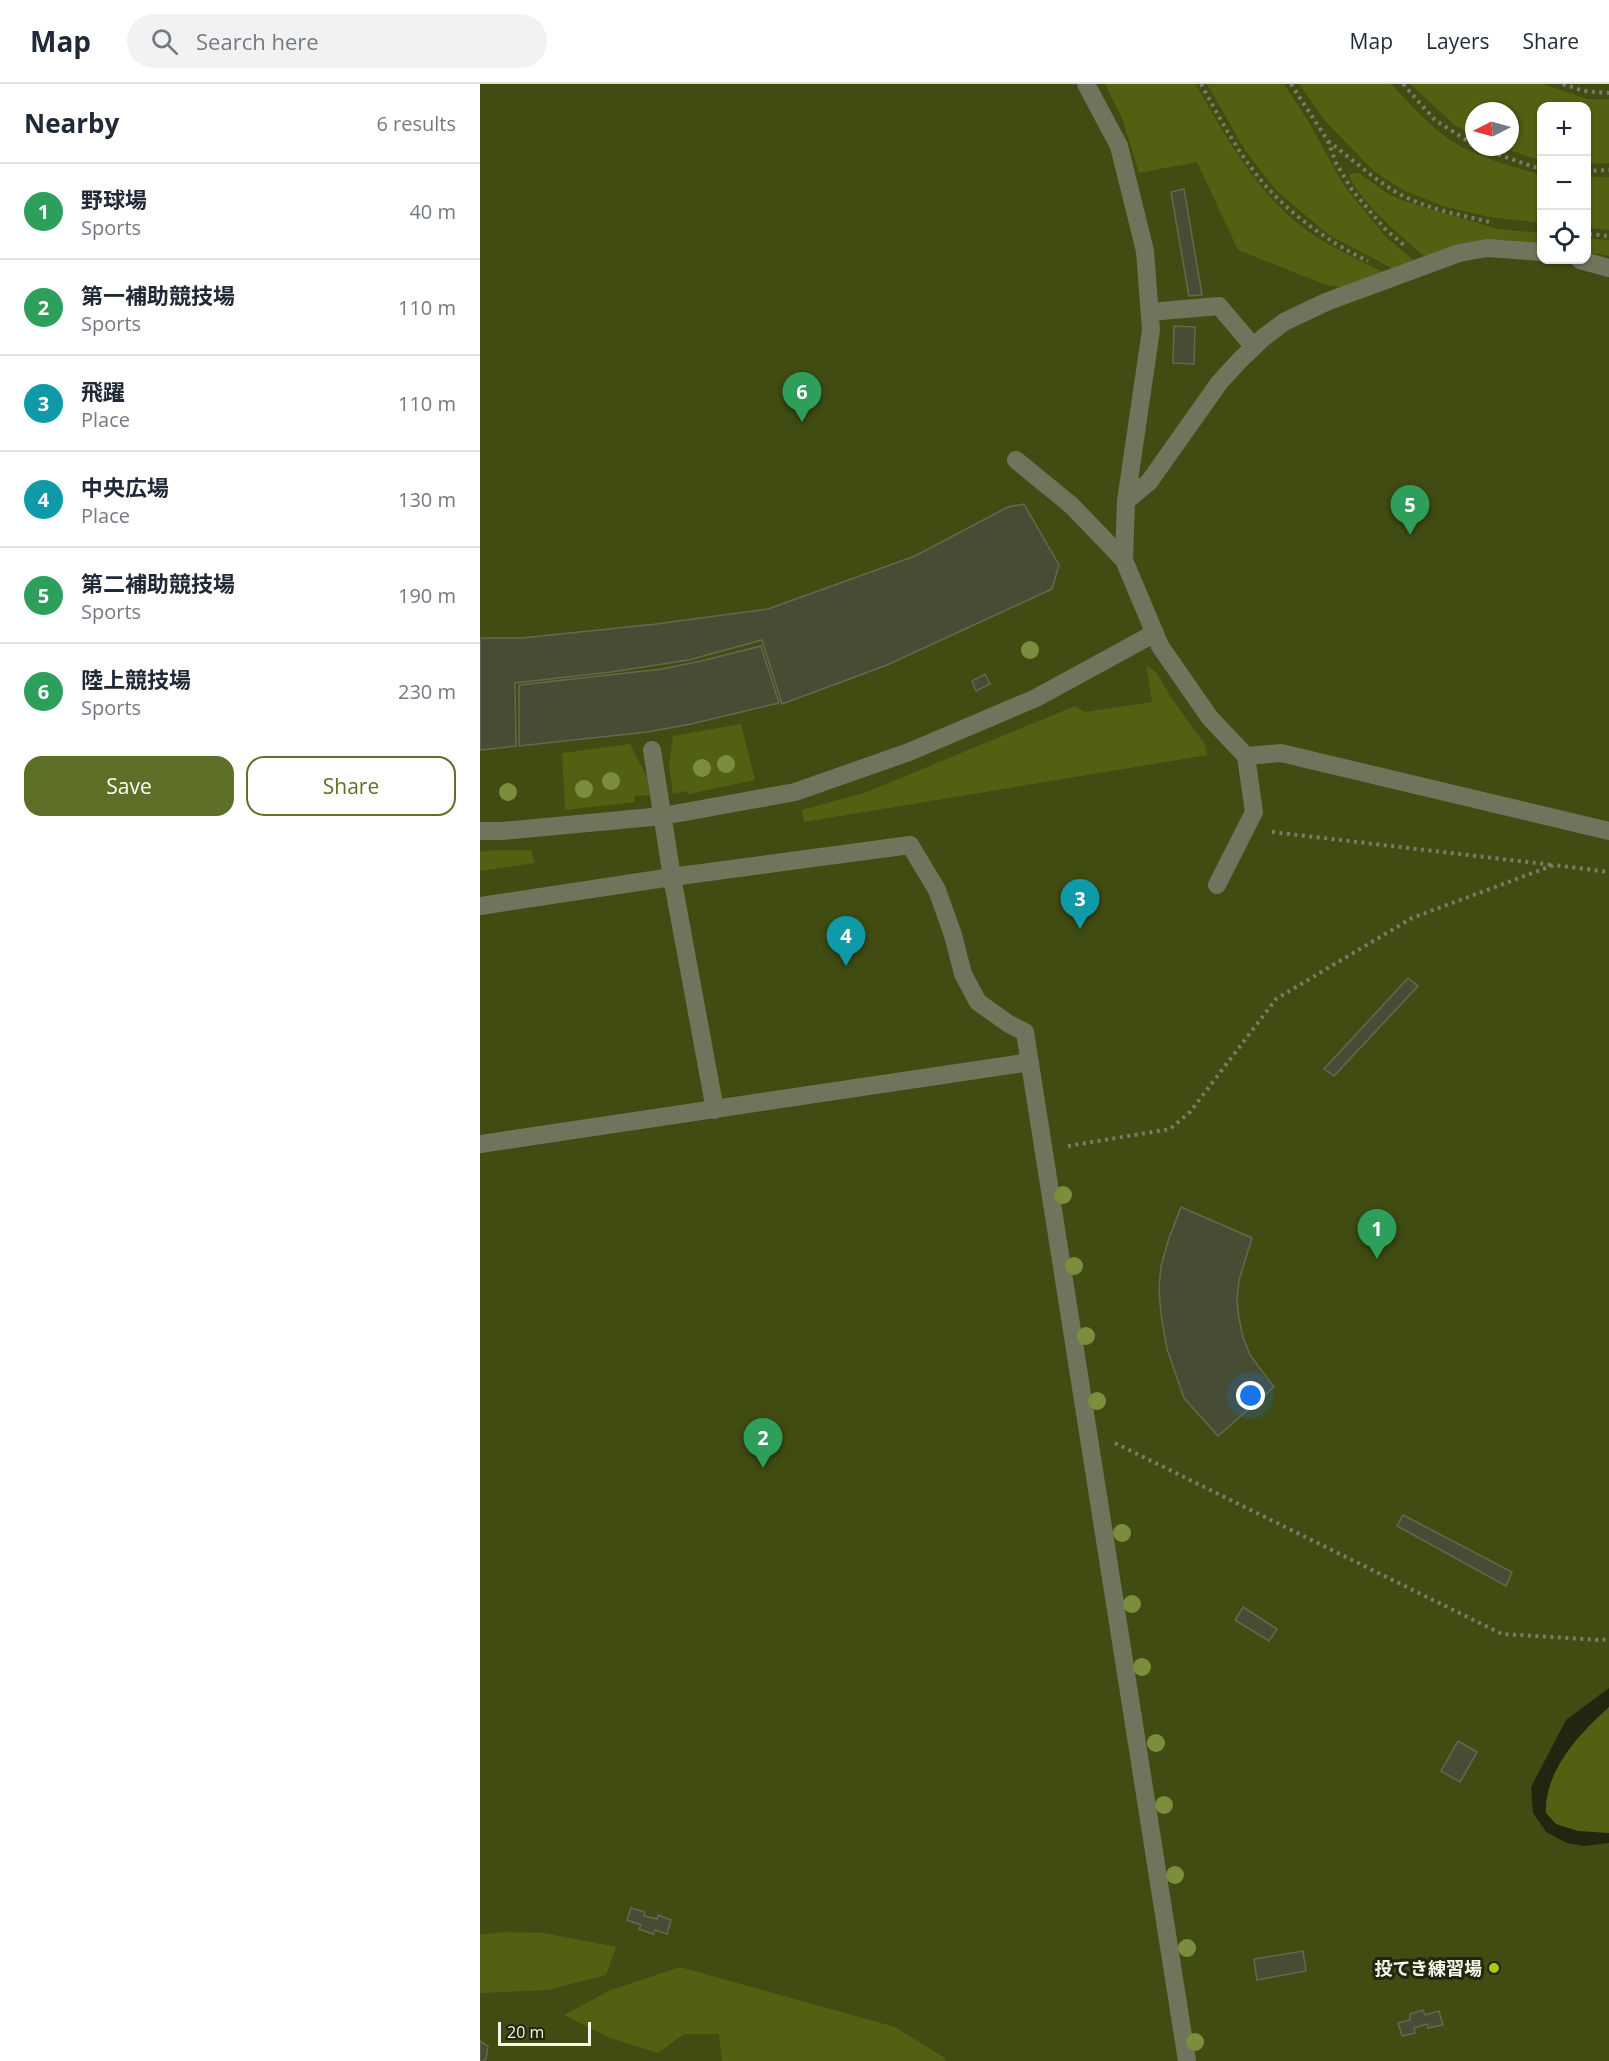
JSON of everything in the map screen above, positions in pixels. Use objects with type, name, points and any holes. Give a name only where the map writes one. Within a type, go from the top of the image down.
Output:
[{"type":"street","points":[[1086,84],[1119,146],[1145,250],[1150,312],[1151,330],[1126,501],[1124,560]]},
{"type":"street","points":[[1126,501],[1149,482],[1219,383],[1253,346],[1284,322],[1305,311],[1458,253],[1487,248],[1537,252]]},
{"type":"street","points":[[1591,263],[1609,268]]},
{"type":"street","points":[[1150,312],[1219,306],[1253,346]]},
{"type":"street","points":[[1016,460],[1071,505],[1124,560],[1160,646],[1210,718],[1246,756],[1254,812],[1216,885]]},
{"type":"street","points":[[480,831],[663,816],[795,792],[909,752],[1036,698],[1155,633]]},
{"type":"street","points":[[652,750],[672,877],[714,1110]]},
{"type":"street","points":[[1246,756],[1281,753],[1609,831]]},
{"type":"street","points":[[480,906],[910,845],[937,890],[953,935],[963,974],[978,1002],[1009,1024],[1025,1032],[1187,2061]]},
{"type":"street","points":[[480,1144],[1030,1062]]},
{"type":"path","points":[[1201,84],[1245,159],[1257,176],[1283,203],[1316,230],[1352,254],[1398,275]]},
{"type":"path","points":[[1291,84],[1328,141],[1336,164],[1352,190],[1386,229],[1428,264]]},
{"type":"path","points":[[1403,84],[1435,120],[1465,140]]},
{"type":"path","points":[[1563,84],[1583,91],[1609,93]]},
{"type":"path","points":[[1328,141],[1389,188],[1423,204],[1461,216],[1499,223]]},
{"type":"path","points":[[1503,156],[1537,167]]},
{"type":"path","points":[[1591,171],[1609,170]]},
{"type":"path","points":[[1591,234],[1609,236]]},
{"type":"path","points":[[1245,829],[1609,872]]},
{"type":"path","points":[[1044,1150],[1170,1129],[1190,1112],[1276,999],[1412,918],[1554,865]]},
{"type":"path","points":[[1088,1429],[1502,1634],[1609,1639]]},
{"type":"green space","points":[[480,84],[1609,84],[1609,1688],[1566,1720],[1531,1787],[1533,1813],[1546,1832],[1567,1843],[1584,1846],[1609,1843],[1609,2061],[480,2061]]},
{"type":"green space","points":[[1105,84],[1196,84],[1252,175],[1279,207],[1316,237],[1387,274],[1346,288],[1326,285],[1238,250],[1197,162],[1139,173],[1122,118]]},
{"type":"green space","points":[[1207,84],[1284,84],[1310,124],[1344,186],[1386,237],[1414,261],[1395,270],[1329,235],[1278,192],[1246,152]]},
{"type":"green space","points":[[1299,84],[1391,84],[1428,122],[1453,142],[1465,148],[1465,156],[1483,156],[1537,173],[1537,223],[1489,217],[1443,206],[1405,191],[1375,172],[1325,121]]},
{"type":"green space","points":[[1410,84],[1543,84],[1587,99],[1609,99],[1609,163],[1591,164],[1591,102],[1537,102],[1537,160],[1519,153],[1519,102],[1465,102],[1465,130],[1456,126]]},
{"type":"green space","points":[[1359,173],[1388,194],[1407,202],[1498,229],[1537,233],[1537,244],[1507,240],[1469,242],[1425,257],[1383,220],[1364,199],[1349,176]]},
{"type":"green space","points":[[1591,177],[1609,177],[1609,230],[1591,228]]},
{"type":"green space","points":[[1591,238],[1609,240],[1609,256],[1591,253]]},
{"type":"green space","points":[[1146,665],[1157,673],[1170,696],[1205,745],[1207,755],[804,822],[802,810],[864,793],[1075,706],[1085,712],[1152,702]]},
{"type":"green space","points":[[741,724],[755,780],[689,794],[686,791],[673,794],[669,767],[673,736]]},
{"type":"green space","points":[[630,744],[647,777],[650,795],[634,796],[635,802],[565,810],[562,753]]},
{"type":"green space","points":[[531,850],[535,863],[480,871],[480,852]]},
{"type":"green space","points":[[1609,1707],[1609,1833],[1578,1831],[1556,1824],[1546,1813],[1547,1797],[1557,1768],[1576,1741]]},
{"type":"green space","points":[[502,1932],[544,1933],[616,1947],[606,1975],[548,1990],[480,1993],[480,1935]]},
{"type":"green space","points":[[680,1967],[895,2027],[945,2058],[945,2061],[722,2061],[719,2034],[684,2034],[658,2053],[610,2038],[564,2015],[611,1990]]},
{"type":"building","points":[[1184,189],[1202,295],[1189,296],[1171,192]]},
{"type":"building","points":[[1174,326],[1195,327],[1194,364],[1173,363]]},
{"type":"building","points":[[1024,504],[1059,565],[1052,589],[887,665],[782,704],[762,640],[689,660],[515,683],[516,746],[480,750],[480,638],[522,638],[768,609],[915,556],[1008,507]]},
{"type":"building","points":[[761,646],[779,703],[647,732],[519,746],[519,685],[662,669]]},
{"type":"building","points":[[985,674],[990,684],[976,691],[972,681]]},
{"type":"building","points":[[1408,978],[1418,986],[1334,1076],[1324,1069]]},
{"type":"building","points":[[1181,1207],[1252,1238],[1239,1280],[1237,1300],[1239,1319],[1250,1355],[1274,1387],[1218,1436],[1184,1398],[1167,1349],[1161,1315],[1159,1288],[1161,1266]]},
{"type":"building","points":[[1403,1515],[1512,1572],[1506,1586],[1397,1526]]},
{"type":"building","points":[[1243,1607],[1277,1629],[1269,1641],[1235,1620]]},
{"type":"building","points":[[1458,1741],[1477,1752],[1460,1782],[1441,1771]]},
{"type":"building","points":[[631,1908],[645,1912],[644,1916],[657,1919],[658,1915],[671,1920],[667,1934],[655,1930],[653,1934],[639,1929],[641,1925],[627,1920]]},
{"type":"building","points":[[1303,1951],[1306,1971],[1257,1980],[1254,1959]]},
{"type":"building","points":[[1423,2010],[1425,2015],[1439,2011],[1443,2025],[1428,2028],[1427,2024],[1414,2028],[1415,2033],[1402,2036],[1398,2023],[1410,2020],[1410,2014]]},
{"type":"building","points":[[480,2041],[488,2046],[486,2059],[483,2061],[480,2061]]},
{"type":"place","name":"陸上競技場","points":[[802,422]]},
{"type":"place","name":"第二補助競技場","points":[[1410,535]]},
{"type":"place","name":"飛躍","points":[[1080,929]]},
{"type":"place","name":"中央広場","points":[[846,966]]},
{"type":"place","name":"野球場","points":[[1377,1259]]},
{"type":"place","name":"第一補助競技場","points":[[763,1468]]},
{"type":"place","name":"投てき練習場","points":[[1494,1968]]}]
